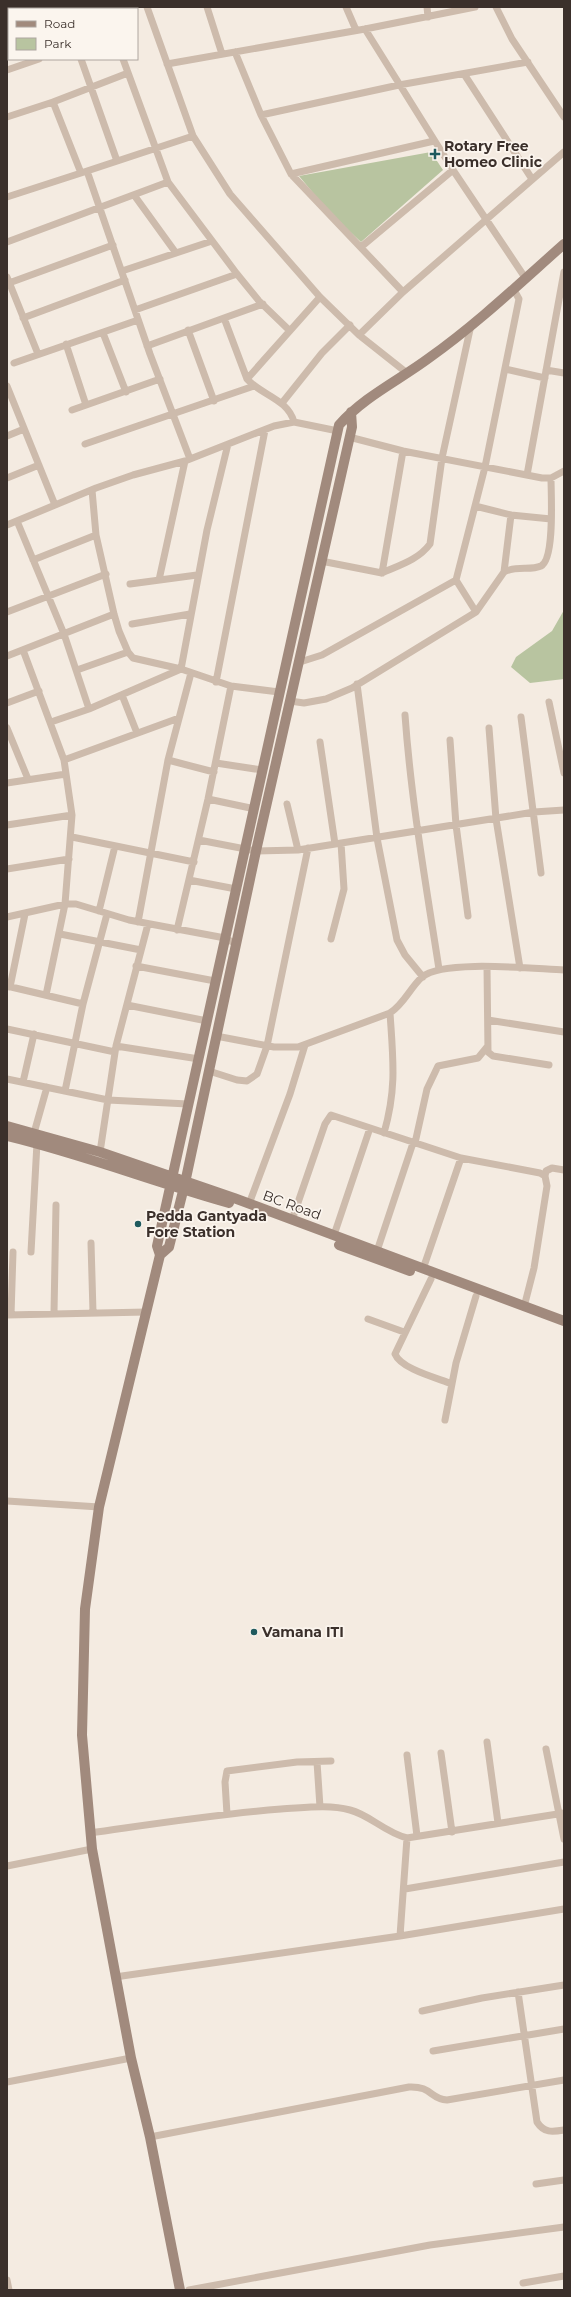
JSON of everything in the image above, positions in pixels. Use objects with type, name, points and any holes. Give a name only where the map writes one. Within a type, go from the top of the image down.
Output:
[{"type":"street","points":[[147,7],[193,136],[230,194],[320,297],[359,335],[408,373]]},
{"type":"street","points":[[207,7],[222,54]]},
{"type":"street","points":[[346,7],[356,30]]},
{"type":"street","points":[[427,7],[428,17]]},
{"type":"street","points":[[167,64],[365,29],[475,7]]},
{"type":"street","points":[[496,7],[512,40],[564,116]]},
{"type":"street","points":[[365,29],[434,141],[526,279]]},
{"type":"street","points":[[235,52],[261,115],[292,174],[403,292]]},
{"type":"street","points":[[7,70],[36,60]]},
{"type":"street","points":[[81,60],[117,161]]},
{"type":"street","points":[[123,60],[168,182],[237,274],[263,304],[289,330]]},
{"type":"street","points":[[261,115],[399,85],[528,62]]},
{"type":"street","points":[[7,117],[53,102],[128,73]]},
{"type":"street","points":[[464,74],[532,180]]},
{"type":"street","points":[[53,102],[100,207],[147,346],[174,416],[187,460],[159,580]]},
{"type":"street","points":[[7,197],[193,136]]},
{"type":"street","points":[[292,174],[434,141]]},
{"type":"street","points":[[359,335],[403,292],[564,152]]},
{"type":"street","points":[[360,247],[453,170]]},
{"type":"street","points":[[7,242],[168,182]]},
{"type":"street","points":[[134,195],[176,253]]},
{"type":"street","points":[[122,271],[212,241]]},
{"type":"street","points":[[38,354],[8,280],[113,245]]},
{"type":"street","points":[[180,2290],[150,2137],[131,2058],[115,1977],[90,1833],[86,1786],[82,1695],[85,1609],[100,1507],[160,1255],[157,1246],[339,425],[351,412],[377,390],[408,373],[471,325],[563,247]]},
{"type":"street","points":[[527,475],[564,272]]},
{"type":"street","points":[[135,310],[237,274]]},
{"type":"street","points":[[23,318],[125,280]]},
{"type":"street","points":[[300,662],[322,655],[456,580],[485,467],[519,299],[514,290]]},
{"type":"street","points":[[247,379],[289,330],[320,297]]},
{"type":"street","points":[[147,346],[263,304]]},
{"type":"street","points":[[224,318],[247,379],[254,386],[282,403],[292,415],[294,422]]},
{"type":"street","points":[[14,362],[104,333],[138,320]]},
{"type":"street","points":[[282,403],[322,353],[350,325]]},
{"type":"street","points":[[321,561],[382,573],[414,559],[424,552],[430,544],[442,458],[471,325]]},
{"type":"street","points":[[188,330],[214,401]]},
{"type":"street","points":[[104,333],[126,392]]},
{"type":"street","points":[[66,344],[86,405]]},
{"type":"street","points":[[505,369],[544,378]]},
{"type":"street","points":[[546,370],[564,373]]},
{"type":"street","points":[[72,410],[160,379]]},
{"type":"street","points":[[85,444],[174,416],[254,386]]},
{"type":"street","points":[[8,390],[54,505]]},
{"type":"street","points":[[160,1255],[169,1247],[184,1187],[256,851],[352,427],[351,412]]},
{"type":"street","points":[[7,525],[94,489],[133,475],[187,460],[265,430],[294,422],[338,431]]},
{"type":"street","points":[[7,436],[24,430]]},
{"type":"street","points":[[216,682],[265,430]]},
{"type":"street","points":[[349,437],[403,451],[527,475],[551,478],[564,471]]},
{"type":"street","points":[[181,669],[197,575],[228,444]]},
{"type":"street","points":[[382,573],[403,451]]},
{"type":"street","points":[[7,478],[39,465]]},
{"type":"street","points":[[504,572],[521,567],[537,567],[546,562],[550,541],[551,478]]},
{"type":"street","points":[[94,489],[96,535],[114,614],[128,652],[134,658],[142,661],[181,669],[231,686],[279,692]]},
{"type":"street","points":[[475,506],[511,514],[551,519]]},
{"type":"street","points":[[290,701],[304,703],[326,700],[357,684],[476,612],[504,572],[511,514]]},
{"type":"street","points":[[17,521],[64,634],[89,709]]},
{"type":"street","points":[[33,560],[96,535]]},
{"type":"street","points":[[7,611],[106,574]]},
{"type":"street","points":[[130,584],[197,575]]},
{"type":"street","points":[[456,580],[476,612]]},
{"type":"street","points":[[7,656],[114,614]]},
{"type":"street","points":[[132,624],[190,614]]},
{"type":"street","points":[[23,650],[64,760],[72,815],[72,837],[65,904],[60,934],[46,995]]},
{"type":"street","points":[[77,670],[128,652]]},
{"type":"street","points":[[51,722],[89,709],[181,669]]},
{"type":"street","points":[[138,922],[152,854],[168,760],[191,673]]},
{"type":"street","points":[[357,684],[377,838],[397,940],[405,955],[422,977]]},
{"type":"street","points":[[177,930],[199,840],[231,686]]},
{"type":"street","points":[[7,703],[39,691]]},
{"type":"street","points":[[122,695],[137,733]]},
{"type":"street","points":[[549,702],[564,773]]},
{"type":"street","points":[[405,715],[418,832],[439,969]]},
{"type":"street","points":[[521,717],[541,873]]},
{"type":"street","points":[[64,760],[179,718]]},
{"type":"street","points":[[7,728],[9,740],[28,779]]},
{"type":"street","points":[[489,728],[496,819],[520,968]]},
{"type":"street","points":[[450,740],[456,825],[468,916]]},
{"type":"street","points":[[320,742],[338,844],[344,890],[331,939]]},
{"type":"street","points":[[168,760],[214,772]]},
{"type":"street","points":[[216,763],[262,770]]},
{"type":"street","points":[[7,783],[66,774]]},
{"type":"street","points":[[208,799],[254,808]]},
{"type":"street","points":[[287,804],[298,850]]},
{"type":"street","points":[[199,840],[256,851],[298,850],[418,832],[534,812],[564,810]]},
{"type":"street","points":[[7,825],[72,815]]},
{"type":"street","points":[[72,837],[194,862]]},
{"type":"street","points":[[99,911],[115,846]]},
{"type":"street","points":[[209,1070],[237,1080],[252,1079],[257,1074],[267,1046],[308,848]]},
{"type":"street","points":[[7,869],[69,859]]},
{"type":"street","points":[[189,880],[236,890]]},
{"type":"street","points":[[7,917],[65,904],[76,904],[138,922],[226,938],[236,944]]},
{"type":"street","points":[[25,914],[9,986],[82,1004]]},
{"type":"street","points":[[65,1091],[73,1043],[82,1004],[107,914]]},
{"type":"street","points":[[100,1152],[115,1049],[148,924]]},
{"type":"street","points":[[60,934],[140,950]]},
{"type":"street","points":[[136,966],[215,981]]},
{"type":"street","points":[[487,967],[487,1047],[493,1056],[549,1065]]},
{"type":"street","points":[[216,1036],[267,1046],[288,1048],[305,1045],[390,1013],[396,1009],[422,977],[439,969],[487,967],[564,970]]},
{"type":"street","points":[[127,1005],[207,1021]]},
{"type":"street","points":[[384,1133],[391,1109],[394,1080],[390,1013]]},
{"type":"street","points":[[488,1020],[564,1032]]},
{"type":"street","points":[[7,1029],[73,1043],[199,1059]]},
{"type":"street","points":[[23,1082],[34,1034]]},
{"type":"street","points":[[249,1204],[290,1094],[305,1045]]},
{"type":"street","points":[[377,1251],[413,1143],[415,1143],[427,1089],[438,1066],[478,1058],[487,1047]]},
{"type":"street","points":[[7,1079],[108,1100],[188,1104]]},
{"type":"street","points":[[34,1133],[47,1087]]},
{"type":"street","points":[[292,1220],[328,1118],[334,1116],[461,1158],[545,1176]]},
{"type":"street","name":"BC Road","points":[[7,1126],[100,1152],[184,1187],[476,1296],[519,1307],[564,1328]]},
{"type":"street","points":[[334,1235],[370,1128]]},
{"type":"street","points":[[7,1136],[37,1143],[171,1182]]},
{"type":"street","points":[[31,1252],[37,1143]]},
{"type":"street","points":[[423,1269],[461,1158]]},
{"type":"street","points":[[519,1307],[534,1268],[547,1186],[545,1176],[549,1169],[564,1170]]},
{"type":"street","name":"BC Road","points":[[184,1187],[249,1204],[377,1251],[519,1307],[564,1322]]},
{"type":"street","points":[[54,1313],[56,1205]]},
{"type":"street","points":[[91,1243],[93,1312]]},
{"type":"street","points":[[13,1252],[10,1271],[9,1315],[146,1312]]},
{"type":"street","points":[[431,1279],[396,1348],[395,1354],[397,1359],[404,1365],[452,1384]]},
{"type":"street","points":[[444,1420],[456,1363],[476,1296]]},
{"type":"street","points":[[368,1319],[404,1332]]},
{"type":"street","points":[[7,1501],[100,1507]]},
{"type":"street","points":[[488,1742],[498,1823]]},
{"type":"street","points":[[546,1749],[562,1813],[564,1839]]},
{"type":"street","points":[[441,1753],[452,1832]]},
{"type":"street","points":[[407,1755],[417,1836]]},
{"type":"street","points":[[227,1814],[225,1782],[227,1771],[331,1761]]},
{"type":"street","points":[[317,1762],[320,1807]]},
{"type":"street","points":[[90,1833],[227,1814],[320,1807],[349,1809],[359,1812],[394,1834],[407,1838],[452,1832],[562,1813]]},
{"type":"street","points":[[400,1936],[405,1889],[407,1838]]},
{"type":"street","points":[[7,1866],[92,1849]]},
{"type":"street","points":[[405,1889],[564,1862]]},
{"type":"street","points":[[115,1977],[400,1936],[564,1909]]},
{"type":"street","points":[[422,2011],[518,1992],[564,1985]]},
{"type":"street","points":[[518,1992],[537,2122],[541,2128],[554,2131],[564,2130]]},
{"type":"street","points":[[433,2051],[564,2029]]},
{"type":"street","points":[[7,2082],[131,2058]]},
{"type":"street","points":[[150,2137],[408,2087],[424,2087],[435,2097],[447,2100],[564,2080]]},
{"type":"street","points":[[536,2184],[564,2180]]},
{"type":"street","points":[[189,2290],[379,2254],[499,2235],[564,2227]]},
{"type":"street","points":[[523,2282],[564,2276]]},
{"type":"street","points":[[7,2280],[9,2290]]},
{"type":"green space","points":[[431,152],[443,170],[361,242],[329,212],[299,176]]},
{"type":"green space","points":[[564,610],[564,679],[530,683],[511,667],[516,657],[552,631]]},
{"type":"place","name":"Rotary Free Homeo Clinic","points":[[435,154]]},
{"type":"place","name":"Pedda Gantyada Fore Station","points":[[138,1224]]},
{"type":"place","name":"Vamana ITI","points":[[254,1632]]}]
